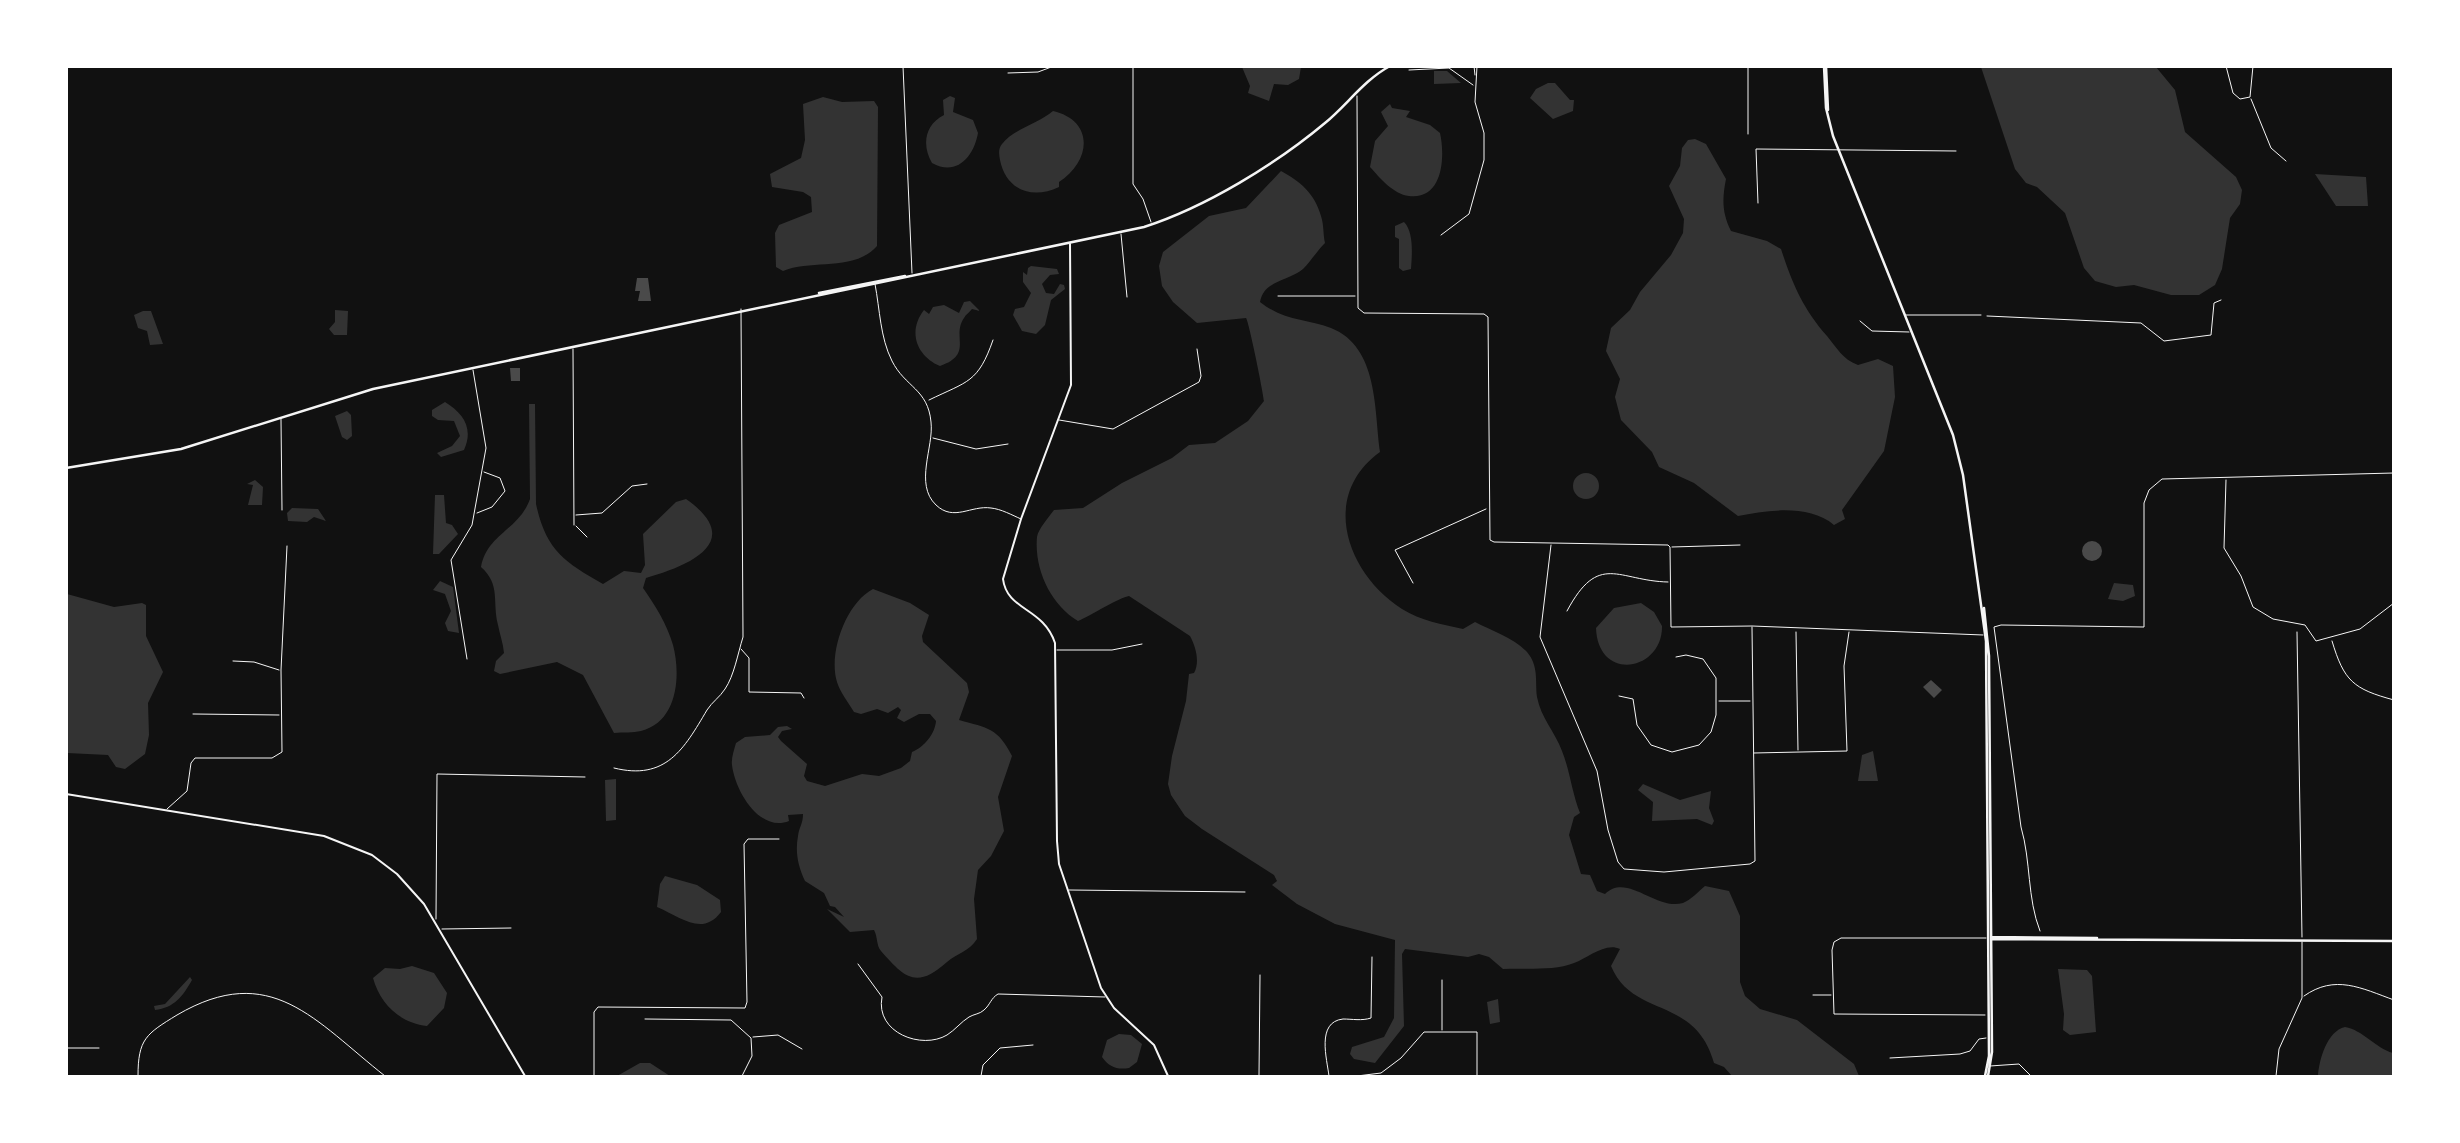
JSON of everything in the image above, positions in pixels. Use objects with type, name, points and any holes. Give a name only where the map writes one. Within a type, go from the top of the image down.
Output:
[{"type":"main road","points":[[66,468],[181,449],[358,393],[472,367],[741,309],[1121,234],[1152,225],[1211,198],[1283,153],[1325,124],[1390,66]]},
{"type":"main road","points":[[1825,66],[1829,120],[1839,150],[1960,457],[1987,636],[1990,938],[1990,1066],[1987,1076]]},
{"type":"main road","points":[[1990,938],[2393,941]]},
{"type":"main road","points":[[1990,938],[2110,939]]},
{"type":"main road","points":[[1990,938],[1990,1066]]},
{"type":"main road","points":[[1991,946],[1997,939]]},
{"type":"main road","points":[[1991,1001],[1998,994]]},
{"type":"street","points":[[903,66],[912,275]]},
{"type":"street","points":[[1009,73],[1038,72],[1054,66]]},
{"type":"street","points":[[1133,66],[1132,184],[1143,199],[1152,225]]},
{"type":"street","points":[[1748,66],[1748,134]]},
{"type":"street","points":[[2226,66],[2236,97],[2250,97]]},
{"type":"street","points":[[2253,66],[2250,97],[2271,148],[2286,161]]},
{"type":"street","points":[[1409,70],[1449,68],[1467,83],[1476,85]]},
{"type":"street","points":[[1441,235],[1469,214],[1484,160],[1485,137],[1476,111],[1477,68],[1474,68],[1476,77]]},
{"type":"street","points":[[1356,94],[1359,308],[1364,313],[1484,314],[1488,317],[1488,536],[1494,542],[1664,544],[1670,547],[1740,545]]},
{"type":"street","points":[[1758,203],[1756,149],[1956,151]]},
{"type":"street","points":[[1121,234],[1128,298]]},
{"type":"street","points":[[1070,244],[1071,385],[1005,566],[1004,587],[1016,604],[1045,622],[1056,650],[1059,864],[1105,997],[1154,1045],[1168,1076]]},
{"type":"street","points":[[875,283],[882,335],[893,363],[903,378],[927,401],[930,438],[927,483],[936,505],[964,514],[993,508],[1021,519]]},
{"type":"street","points":[[1278,296],[1357,296]]},
{"type":"street","points":[[614,768],[649,769],[678,755],[694,736],[709,707],[727,685],[740,649],[743,637],[741,309]]},
{"type":"street","points":[[1904,315],[1981,315]]},
{"type":"street","points":[[1860,321],[1872,331],[1911,331]]},
{"type":"street","points":[[927,401],[976,376],[985,364],[993,340]]},
{"type":"street","points":[[573,345],[574,525],[587,537]]},
{"type":"street","points":[[1059,420],[1108,429],[1131,420],[1199,382],[1201,376],[1197,349]]},
{"type":"street","points":[[467,659],[451,560],[475,513],[486,437],[472,367]]},
{"type":"street","points":[[281,417],[282,510]]},
{"type":"street","points":[[930,438],[976,449],[1008,444]]},
{"type":"street","points":[[475,513],[492,507],[505,491],[500,478],[482,471]]},
{"type":"street","points":[[574,515],[602,513],[632,486],[647,484]]},
{"type":"street","points":[[1413,583],[1395,550],[1488,508]]},
{"type":"street","points":[[1551,543],[1540,637],[1597,771],[1608,830],[1620,867],[1664,872],[1750,864],[1755,861],[1752,626]]},
{"type":"street","points":[[167,810],[187,791],[191,762],[195,758],[276,757],[282,750],[281,670],[287,546]]},
{"type":"street","points":[[1670,547],[1671,627],[1752,626],[1987,636]]},
{"type":"street","points":[[1567,611],[1581,586],[1599,575],[1628,574],[1653,582],[1670,582]]},
{"type":"street","points":[[1796,629],[1799,752]]},
{"type":"street","points":[[1752,753],[1843,752],[1849,748],[1844,722],[1844,666],[1849,630]]},
{"type":"street","points":[[2276,1076],[2279,1049],[2302,998],[2297,632]]},
{"type":"street","points":[[1056,650],[1112,650],[1142,644]]},
{"type":"street","points":[[740,649],[749,658],[749,692],[801,693],[804,698]]},
{"type":"street","points":[[1619,696],[1633,699],[1637,725],[1646,740],[1658,748],[1672,752],[1690,750],[1706,739],[1715,724],[1716,678],[1710,665],[1695,656],[1676,657]]},
{"type":"street","points":[[233,661],[254,662],[281,670]]},
{"type":"street","points":[[1717,701],[1752,701]]},
{"type":"street","points":[[192,714],[282,716]]},
{"type":"street","points":[[434,921],[437,917],[437,774],[585,777]]},
{"type":"street","points":[[66,794],[319,835],[350,844],[397,874],[417,895],[525,1076]]},
{"type":"street","points":[[594,1076],[594,1012],[598,1007],[745,1007],[744,844],[748,839],[779,839]]},
{"type":"street","points":[[1068,890],[1245,892]]},
{"type":"street","points":[[439,930],[511,928]]},
{"type":"street","points":[[1990,938],[1838,939],[1832,945],[1834,1014],[1990,1015]]},
{"type":"street","points":[[1329,1076],[1324,1045],[1330,1025],[1336,1020],[1371,1018],[1371,957]]},
{"type":"street","points":[[858,964],[883,997],[880,1008],[886,1025],[893,1031],[919,1037],[948,1034],[968,1018],[984,1010],[998,994],[1105,997]]},
{"type":"street","points":[[1259,975],[1259,1076]]},
{"type":"street","points":[[1442,980],[1442,1032]]},
{"type":"street","points":[[2302,998],[2320,986],[2333,983],[2355,986],[2393,1000]]},
{"type":"street","points":[[138,1076],[139,1048],[154,1029],[201,1002],[250,992],[289,1001],[309,1013],[385,1076]]},
{"type":"street","points":[[1813,995],[1833,995]]},
{"type":"street","points":[[645,1019],[731,1020],[751,1038],[752,1056],[742,1076]]},
{"type":"street","points":[[1357,1076],[1381,1073],[1401,1058],[1424,1032],[1478,1032],[1477,1076]]},
{"type":"street","points":[[751,1038],[778,1035],[802,1049]]},
{"type":"street","points":[[1890,1058],[1960,1054],[1970,1051],[1979,1039],[1989,1038]]},
{"type":"street","points":[[981,1076],[983,1065],[1000,1048],[1033,1045]]},
{"type":"street","points":[[66,1048],[99,1048]]},
{"type":"street","points":[[1990,1066],[2019,1065],[2031,1076]]},
{"type":"path","points":[[1981,315],[2141,323],[2164,341],[2211,335],[2214,303],[2221,300]]},
{"type":"path","points":[[2040,934],[2035,918],[2028,852],[2021,827],[2004,719],[1994,627],[2020,625],[2142,628],[2146,619],[2144,503],[2147,494],[2157,482],[2167,478],[2393,473]]},
{"type":"path","points":[[2226,477],[2224,548],[2241,576],[2253,607],[2273,619],[2305,625],[2316,641],[2331,639],[2374,621],[2393,603]]},
{"type":"path","points":[[2331,639],[2340,670],[2352,682],[2369,694],[2393,700]]},
{"type":"shaded area","points":[[1242,67],[1301,67],[1299,79],[1288,85],[1274,84],[1269,101],[1248,93],[1250,86]]},
{"type":"shaded area","points":[[1981,67],[2156,67],[2175,90],[2185,132],[2236,177],[2242,190],[2240,204],[2230,218],[2222,269],[2215,285],[2199,295],[2171,295],[2134,285],[2116,287],[2095,281],[2084,268],[2065,213],[2037,187],[2026,183],[2015,169]]},
{"type":"shaded area","points":[[1434,71],[1447,71],[1461,83],[1434,84]]},
{"type":"shaded area","points":[[1548,83],[1555,83],[1570,100],[1574,100],[1573,111],[1553,119],[1530,98],[1536,89]]},
{"type":"shaded area","points":[[950,96],[955,98],[953,112],[973,120],[978,133],[973,149],[963,162],[956,166],[941,167],[932,163],[926,143],[932,124],[944,115],[943,100]]},
{"type":"shaded area","points":[[823,97],[842,102],[874,101],[878,107],[877,246],[857,259],[783,271],[776,267],[775,233],[779,225],[812,212],[811,197],[803,192],[772,187],[770,174],[801,158],[805,140],[803,104]]},
{"type":"shaded area","points":[[1390,104],[1392,108],[1410,111],[1406,117],[1430,125],[1440,133],[1440,174],[1436,184],[1421,195],[1403,195],[1387,185],[1370,167],[1375,141],[1388,126],[1381,112]]},
{"type":"shaded area","points":[[1053,111],[1076,123],[1084,142],[1082,153],[1070,173],[1059,182],[1059,187],[1039,192],[1022,190],[1008,179],[1003,170],[1000,148],[1013,134]]},
{"type":"shaded area","points":[[1695,139],[1706,144],[1726,179],[1724,206],[1731,231],[1767,241],[1781,249],[1805,306],[1852,363],[1858,365],[1878,359],[1893,366],[1895,397],[1884,451],[1842,510],[1845,519],[1834,525],[1824,518],[1801,511],[1738,516],[1694,483],[1659,467],[1652,452],[1621,420],[1615,397],[1620,379],[1606,351],[1611,328],[1630,310],[1640,292],[1671,255],[1683,233],[1684,219],[1669,186],[1680,166],[1682,148],[1688,140]]},
{"type":"shaded area","points":[[1281,171],[1300,184],[1315,201],[1322,219],[1325,243],[1303,269],[1266,289],[1260,302],[1278,313],[1331,328],[1347,337],[1366,365],[1375,400],[1380,452],[1361,470],[1350,490],[1346,512],[1347,534],[1355,556],[1367,576],[1383,594],[1409,613],[1463,629],[1475,622],[1509,639],[1527,652],[1535,668],[1539,705],[1562,751],[1580,813],[1574,817],[1569,835],[1581,874],[1590,875],[1597,891],[1605,894],[1614,888],[1623,887],[1673,904],[1686,902],[1705,886],[1729,891],[1740,916],[1740,982],[1745,996],[1760,1009],[1797,1020],[1854,1064],[1859,1076],[1732,1076],[1724,1067],[1714,1063],[1705,1041],[1693,1027],[1679,1016],[1634,994],[1621,983],[1611,966],[1620,949],[1614,947],[1603,949],[1574,963],[1540,969],[1503,969],[1489,957],[1479,954],[1468,957],[1405,949],[1402,954],[1404,1026],[1375,1063],[1354,1059],[1350,1054],[1352,1047],[1384,1037],[1394,1018],[1395,940],[1335,924],[1297,904],[1272,885],[1277,881],[1274,875],[1185,816],[1171,795],[1168,784],[1172,756],[1186,701],[1189,674],[1194,673],[1197,664],[1190,636],[1129,596],[1078,621],[1060,606],[1046,585],[1038,562],[1037,537],[1054,510],[1083,508],[1122,483],[1172,458],[1189,445],[1215,443],[1248,421],[1264,401],[1246,318],[1197,323],[1173,302],[1162,286],[1159,266],[1163,252],[1209,216],[1246,208]]},
{"type":"shaded area","points":[[2315,174],[2366,177],[2368,206],[2336,206]]},
{"type":"shaded area","points":[[1404,222],[1411,238],[1412,257],[1411,269],[1403,271],[1399,268],[1399,239],[1395,237],[1395,226]]},
{"type":"shaded area","points":[[1031,266],[1057,269],[1059,274],[1050,275],[1042,284],[1046,293],[1054,294],[1060,284],[1064,285],[1065,289],[1051,300],[1045,325],[1036,334],[1022,331],[1013,315],[1015,309],[1024,307],[1031,293],[1023,282],[1023,272],[1027,275]]},
{"type":"shaded area","points":[[970,301],[980,311],[972,309],[965,317],[956,356],[940,366],[932,362],[920,350],[917,342],[916,327],[919,318],[924,310],[929,314],[933,307],[944,305],[959,313],[964,302]]},
{"type":"shaded area","points":[[335,310],[348,311],[347,335],[334,335],[329,329],[335,322]]},
{"type":"shaded area","points":[[151,311],[163,344],[150,345],[147,331],[138,328],[134,315]]},
{"type":"shaded area","points":[[445,402],[462,416],[468,435],[464,450],[441,457],[437,453],[452,446],[460,436],[454,421],[438,420],[432,416],[432,410]]},
{"type":"shaded area","points":[[529,404],[535,404],[536,504],[540,520],[551,544],[577,569],[603,584],[624,571],[641,573],[645,565],[643,534],[676,502],[686,499],[704,514],[711,528],[711,540],[705,550],[679,567],[646,578],[643,588],[667,630],[673,645],[677,670],[674,696],[669,708],[663,718],[641,731],[614,733],[583,675],[557,662],[500,674],[494,671],[496,661],[504,653],[496,616],[494,587],[481,567],[490,547],[519,518],[530,499]]},
{"type":"shaded area","points":[[347,411],[351,415],[352,436],[347,440],[342,437],[335,416]]},
{"type":"shaded area","points":[[1586,473],[1595,477],[1599,486],[1595,495],[1586,499],[1577,495],[1573,486],[1577,477]]},
{"type":"shaded area","points":[[255,480],[263,487],[262,505],[248,505],[253,485],[247,484]]},
{"type":"shaded area","points":[[435,495],[444,495],[446,523],[452,525],[458,534],[439,554],[433,554]]},
{"type":"shaded area","points":[[292,508],[318,509],[326,521],[314,517],[307,522],[288,521],[287,513]]},
{"type":"shaded area","points":[[440,581],[453,587],[459,633],[448,631],[445,623],[451,611],[445,594],[433,590]]},
{"type":"shaded area","points":[[2114,583],[2133,585],[2135,596],[2123,601],[2108,599]]},
{"type":"shaded area","points":[[873,589],[910,603],[929,615],[922,636],[923,642],[967,683],[969,692],[959,720],[997,734],[1012,756],[998,797],[1004,831],[991,856],[978,870],[974,899],[977,939],[936,971],[919,978],[904,973],[889,960],[879,949],[874,930],[850,932],[827,909],[844,917],[835,907],[830,906],[824,893],[805,881],[797,848],[803,814],[788,815],[789,821],[778,823],[759,815],[738,786],[732,765],[736,743],[745,737],[770,735],[778,727],[787,726],[792,729],[782,731],[778,737],[807,764],[804,776],[807,781],[825,786],[862,774],[879,776],[901,768],[910,761],[912,752],[928,740],[936,721],[930,714],[919,714],[904,722],[897,718],[901,710],[898,707],[888,713],[877,709],[861,714],[854,712],[838,686],[835,657],[842,630],[855,605]]},
{"type":"shaded area","points":[[67,594],[114,607],[142,603],[146,605],[146,636],[163,672],[148,703],[149,735],[145,754],[125,769],[116,767],[108,755],[67,753]]},
{"type":"shaded area","points":[[1641,603],[1654,612],[1662,626],[1660,641],[1642,661],[1618,663],[1607,657],[1599,646],[1596,628],[1614,608]]},
{"type":"shaded area","points":[[1873,751],[1878,781],[1858,781],[1862,755]]},
{"type":"shaded area","points":[[616,779],[616,820],[606,821],[605,780]]},
{"type":"shaded area","points":[[1643,784],[1680,800],[1711,791],[1709,808],[1714,821],[1712,825],[1697,819],[1652,821],[1653,802],[1638,790]]},
{"type":"shaded area","points":[[665,876],[697,885],[720,900],[721,912],[714,919],[699,924],[683,920],[657,907],[660,884]]},
{"type":"shaded area","points":[[412,966],[434,973],[447,993],[444,1008],[427,1026],[408,1021],[393,1011],[381,996],[373,978],[385,968],[400,969]]},
{"type":"shaded area","points":[[2058,969],[2087,970],[2092,976],[2096,1032],[2070,1035],[2063,1030],[2064,1014]]},
{"type":"shaded area","points":[[190,977],[192,980],[177,1000],[168,1007],[155,1010],[154,1006],[165,1004]]},
{"type":"shaded area","points":[[1498,999],[1500,1022],[1490,1024],[1487,1002]]},
{"type":"shaded area","points":[[2345,1027],[2393,1053],[2393,1076],[2318,1076],[2322,1055],[2329,1040],[2333,1034]]},
{"type":"shaded area","points":[[1119,1034],[1131,1035],[1142,1044],[1137,1062],[1129,1068],[1114,1067],[1102,1057],[1107,1040]]},
{"type":"shaded area","points":[[640,1063],[650,1063],[670,1076],[617,1076]]},
{"type":"building","points":[[637,278],[648,278],[651,301],[638,301],[640,291],[635,291]]},
{"type":"building","points":[[510,368],[520,368],[520,381],[511,381]]},
{"type":"building","points":[[2092,541],[2099,544],[2102,551],[2099,558],[2092,561],[2085,558],[2082,551],[2085,544]]},
{"type":"building","points":[[1931,680],[1942,690],[1934,698],[1923,687]]}]
